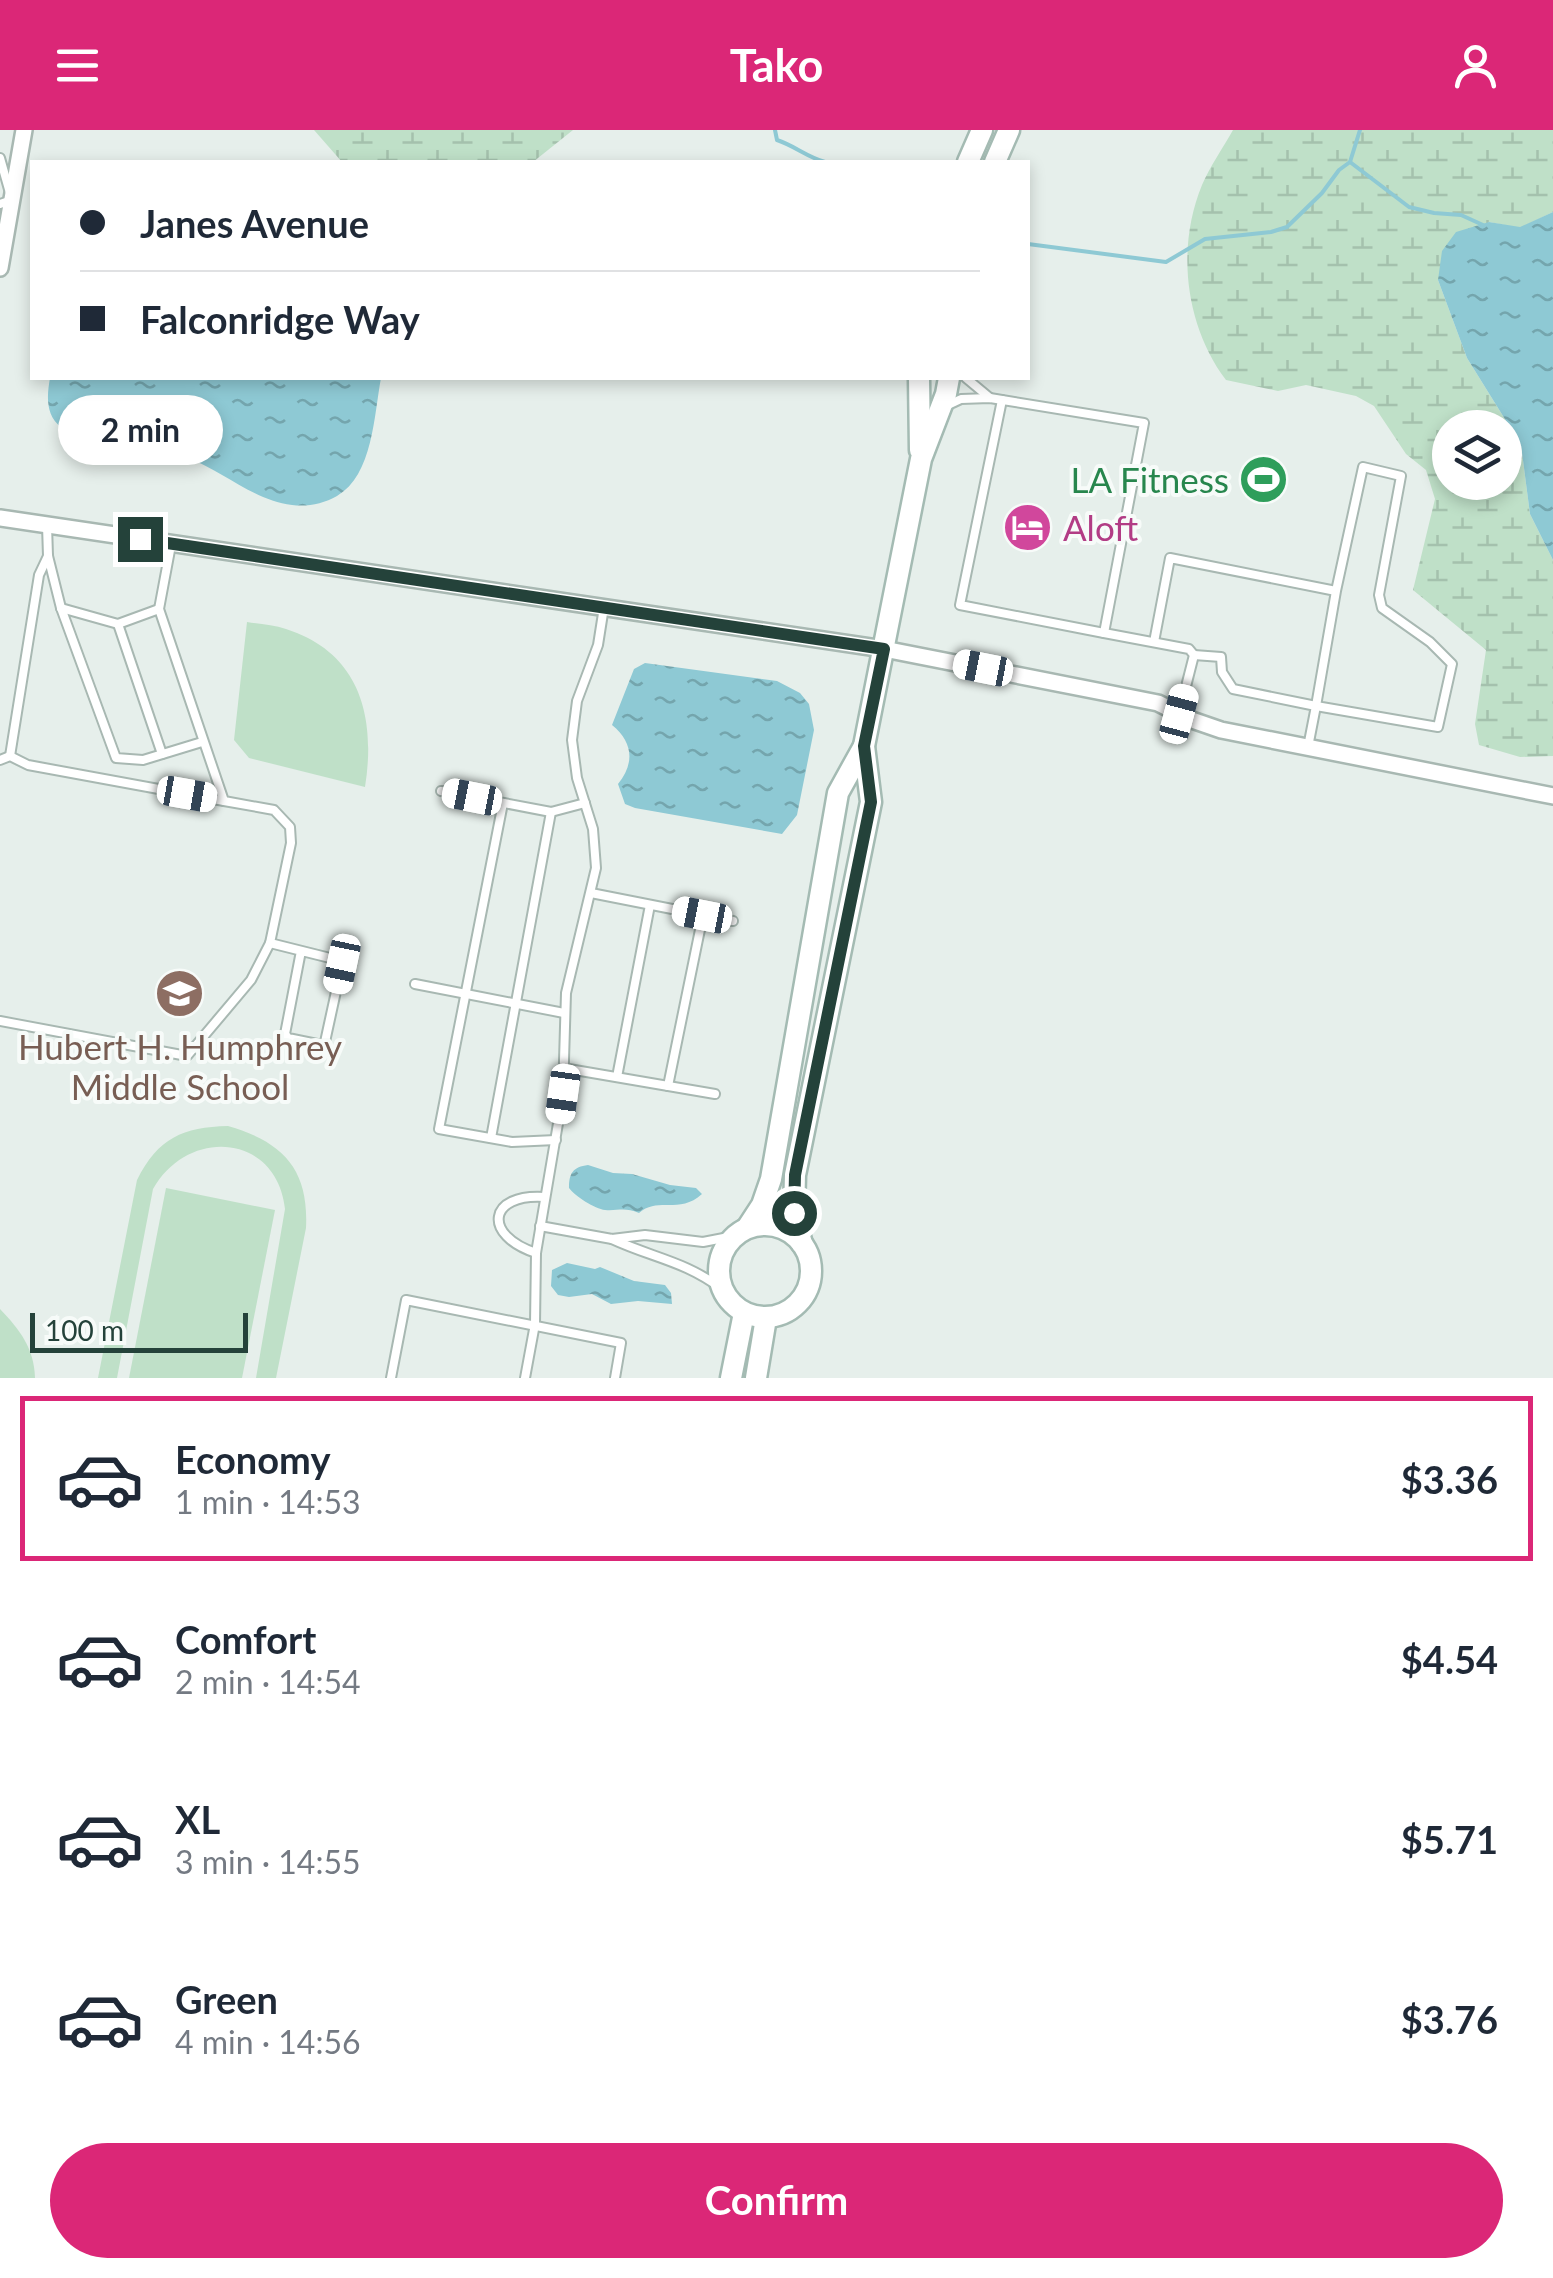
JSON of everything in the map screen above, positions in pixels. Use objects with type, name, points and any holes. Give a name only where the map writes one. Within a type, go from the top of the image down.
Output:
[{"type":"street","points":[[0,268],[6,202],[24,130]]},
{"type":"street","points":[[969,160],[982,130]]},
{"type":"street","points":[[996,160],[1010,130]]},
{"type":"street","points":[[864,746],[871,802],[795,1175],[794,1213],[812,1276],[797,1305],[782,1314],[755,1316],[731,1304],[722,1290],[719,1260],[724,1247],[762,1205],[772,1179],[838,792],[864,746],[920,459],[920,380]]},
{"type":"street","points":[[920,459],[948,380]]},
{"type":"street","points":[[0,518],[884,649],[1158,703],[1221,730],[1553,796]]},
{"type":"street","points":[[740,1232],[762,1224],[777,1226],[791,1232],[802,1244]]},
{"type":"street","points":[[731,1378],[755,1316]]},
{"type":"street","points":[[755,1316],[756,1378]]},
{"type":"lane","points":[[0,158],[6,202]]},
{"type":"lane","points":[[968,380],[990,398]]},
{"type":"lane","points":[[940,410],[960,399],[990,398],[1144,423],[1104,633]]},
{"type":"lane","points":[[1002,400],[960,605],[1189,649],[1194,655],[1221,656],[1222,672],[1233,689],[1316,706],[1438,727],[1452,664],[1430,642],[1382,608],[1379,595],[1400,476],[1363,467],[1336,591],[1316,706],[1308,747]]},
{"type":"lane","points":[[47,525],[48,556],[62,608],[116,758],[130,761],[202,742]]},
{"type":"lane","points":[[172,544],[159,609],[224,801]]},
{"type":"lane","points":[[0,1022],[188,1056],[251,980],[270,943],[291,843],[290,827],[274,810],[5,758],[39,575],[48,556]]},
{"type":"lane","points":[[1154,642],[1170,558],[1336,591]]},
{"type":"lane","points":[[62,608],[118,624],[159,609]]},
{"type":"lane","points":[[525,1378],[535,1324],[536,1253],[556,1140],[564,1013],[572,958],[596,868],[593,829],[577,778],[572,740],[577,702],[598,645],[604,608]]},
{"type":"lane","points":[[118,624],[162,754]]},
{"type":"lane","points":[[1179,714],[1194,655]]},
{"type":"lane","points":[[441,791],[550,812],[585,803]]},
{"type":"lane","points":[[502,803],[438,1129],[512,1142],[556,1140]]},
{"type":"lane","points":[[491,1138],[550,812]]},
{"type":"lane","points":[[591,893],[734,921]]},
{"type":"lane","points":[[617,1078],[650,905]]},
{"type":"lane","points":[[668,1086],[702,915]]},
{"type":"lane","points":[[270,943],[302,951],[338,960],[342,964],[326,1042],[322,1045],[285,1034],[302,951]]},
{"type":"lane","points":[[416,984],[564,1013]]},
{"type":"lane","points":[[563,1068],[715,1094]]},
{"type":"lane","points":[[536,1253],[509,1242],[499,1218],[508,1202],[516,1198],[545,1197]]},
{"type":"lane","points":[[540,1226],[612,1238],[645,1235],[703,1242],[740,1232]]},
{"type":"lane","points":[[612,1238],[642,1253],[698,1271],[722,1290]]},
{"type":"lane","points":[[391,1378],[406,1300],[621,1343],[614,1378]]},
{"type":"green space","points":[[314,130],[573,130],[536,160],[340,160]]},
{"type":"green space","points":[[1233,130],[1553,130],[1553,212],[1520,228],[1489,222],[1438,280],[1467,358],[1499,410],[1432,410],[1432,489],[1426,470],[1406,454],[1374,406],[1356,396],[1306,385],[1278,391],[1226,380],[1201,335],[1187,260],[1194,209]]},
{"type":"green space","points":[[1522,453],[1530,514],[1553,560],[1553,756],[1520,757],[1479,745],[1475,724],[1486,650],[1413,590],[1435,500],[1522,500]]},
{"type":"green space","points":[[247,622],[281,628],[311,640],[332,654],[347,671],[365,713],[365,787],[249,758],[234,740]]},
{"type":"green space","points":[[228,1126],[278,1150],[289,1161],[303,1189],[306,1228],[276,1378],[256,1378],[285,1209],[279,1184],[266,1165],[249,1153],[230,1147],[208,1148],[188,1155],[169,1169],[153,1189],[117,1378],[98,1378],[137,1180],[154,1154],[174,1138],[198,1129]]},
{"type":"green space","points":[[166,1188],[275,1210],[242,1378],[129,1378]]},
{"type":"green space","points":[[0,1309],[25,1340],[35,1378],[0,1378]]},
{"type":"water","points":[[1553,212],[1553,560],[1530,514],[1522,453],[1522,410],[1499,410],[1467,358],[1438,280],[1442,251],[1456,232],[1489,222],[1520,227]]},
{"type":"water","points":[[50,380],[381,380],[370,443],[358,474],[337,496],[303,506],[264,497],[188,458],[74,434],[52,417]]},
{"type":"water","points":[[645,663],[777,681],[800,693],[809,704],[814,730],[797,815],[782,834],[625,804],[618,784],[629,761],[628,746],[612,725],[634,669]]},
{"type":"water","points":[[588,1165],[696,1188],[702,1194],[685,1203],[654,1206],[639,1213],[601,1209],[569,1188],[573,1172]]},
{"type":"water","points":[[567,1263],[600,1267],[634,1281],[665,1285],[672,1304],[611,1304],[592,1294],[558,1295],[551,1286],[552,1270]]},
{"type":"waterway","points":[[775,130],[777,140],[820,160]]},
{"type":"waterway","points":[[1030,244],[1166,262],[1205,239],[1287,227],[1350,162],[1360,130]]},
{"type":"waterway","points":[[1350,162],[1409,207],[1461,215],[1483,225]]},
{"type":"place","name":"LA Fitness","points":[[1264,479]]},
{"type":"place","name":"Aloft","points":[[1028,527]]},
{"type":"place","name":"Hubert H. Humphrey Middle School","points":[[180,994]]},
{"type":"route","points":[[140,539],[884,649],[864,746],[871,802],[795,1175],[794,1213]]}]
